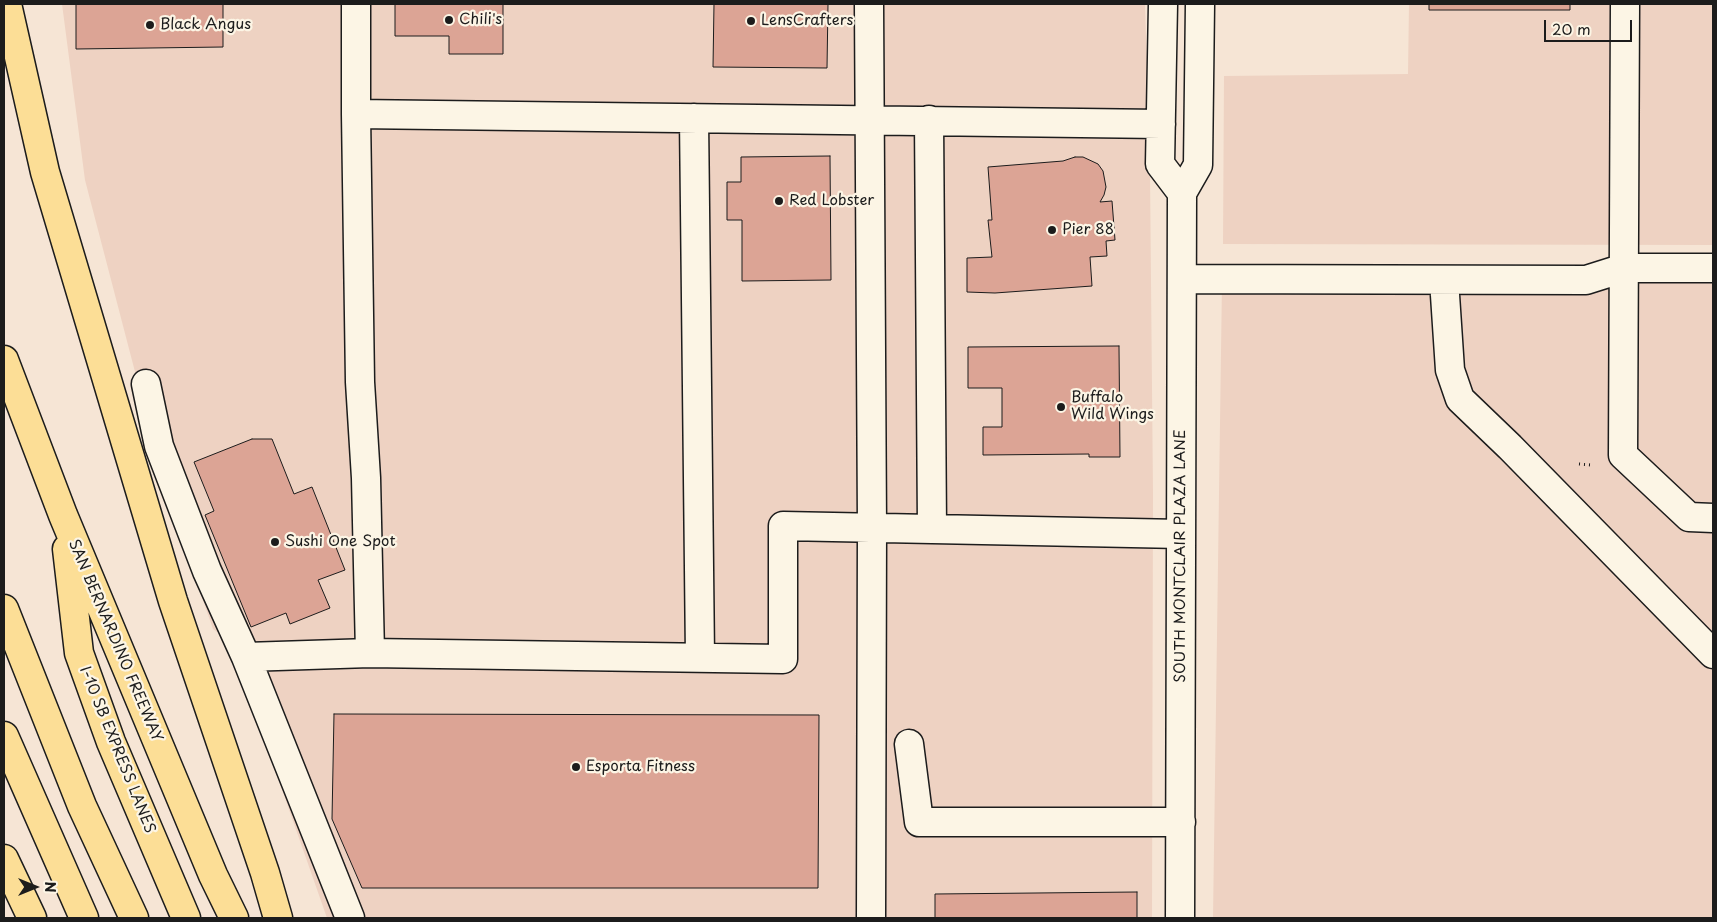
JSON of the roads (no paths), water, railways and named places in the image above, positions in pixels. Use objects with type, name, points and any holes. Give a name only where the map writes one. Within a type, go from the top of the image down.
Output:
[{"type":"highway","points":[[7,4],[48,181],[172,602],[265,874],[278,918]]},
{"type":"highway","name":"SAN BERNARDINO FREEWAY","points":[[4,360],[63,515],[212,875],[234,918]]},
{"type":"highway","name":"I-10 SB EXPRESS LANES","points":[[63,515],[79,654],[111,742],[186,918]]},
{"type":"highway","points":[[4,608],[82,806],[134,918]]},
{"type":"highway","points":[[4,736],[84,918]]},
{"type":"highway","points":[[4,859],[32,918]]},
{"type":"street","points":[[356,4],[360,382],[366,478],[370,654]]},
{"type":"street","points":[[869,4],[872,918]]},
{"type":"street","points":[[1163,4],[1160,164],[1182,193]]},
{"type":"street","name":"SOUTH MONTCLAIR PLAZA LANE","points":[[1180,918],[1182,193],[1198,165],[1200,4]]},
{"type":"street","points":[[1626,4],[1623,455],[1689,518],[1713,518]]},
{"type":"street","points":[[356,114],[1161,124]]},
{"type":"street","points":[[694,118],[700,658]]},
{"type":"street","points":[[929,120],[932,528]]},
{"type":"street","points":[[1182,279],[1586,280],[1624,268],[1713,268]]},
{"type":"street","points":[[1444,280],[1450,370],[1460,399],[1510,447],[1713,654]]},
{"type":"street","points":[[146,384],[159,446],[207,571],[246,657],[350,918]]},
{"type":"street","points":[[246,657],[370,654],[783,659],[783,526],[1181,534]]},
{"type":"street","points":[[909,744],[919,822],[1181,822]]},
{"type":"place","name":"Chili's","points":[[449,20]]},
{"type":"place","name":"LensCrafters","points":[[751,21]]},
{"type":"place","name":"Black Angus","points":[[150,25]]},
{"type":"place","name":"Red Lobster","points":[[779,201]]},
{"type":"place","name":"Pier 88","points":[[1052,230]]},
{"type":"place","name":"Buffalo Wild Wings","points":[[1061,407]]},
{"type":"place","name":"Sushi One Spot","points":[[275,542]]},
{"type":"place","name":"Esporta Fitness","points":[[576,767]]}]
